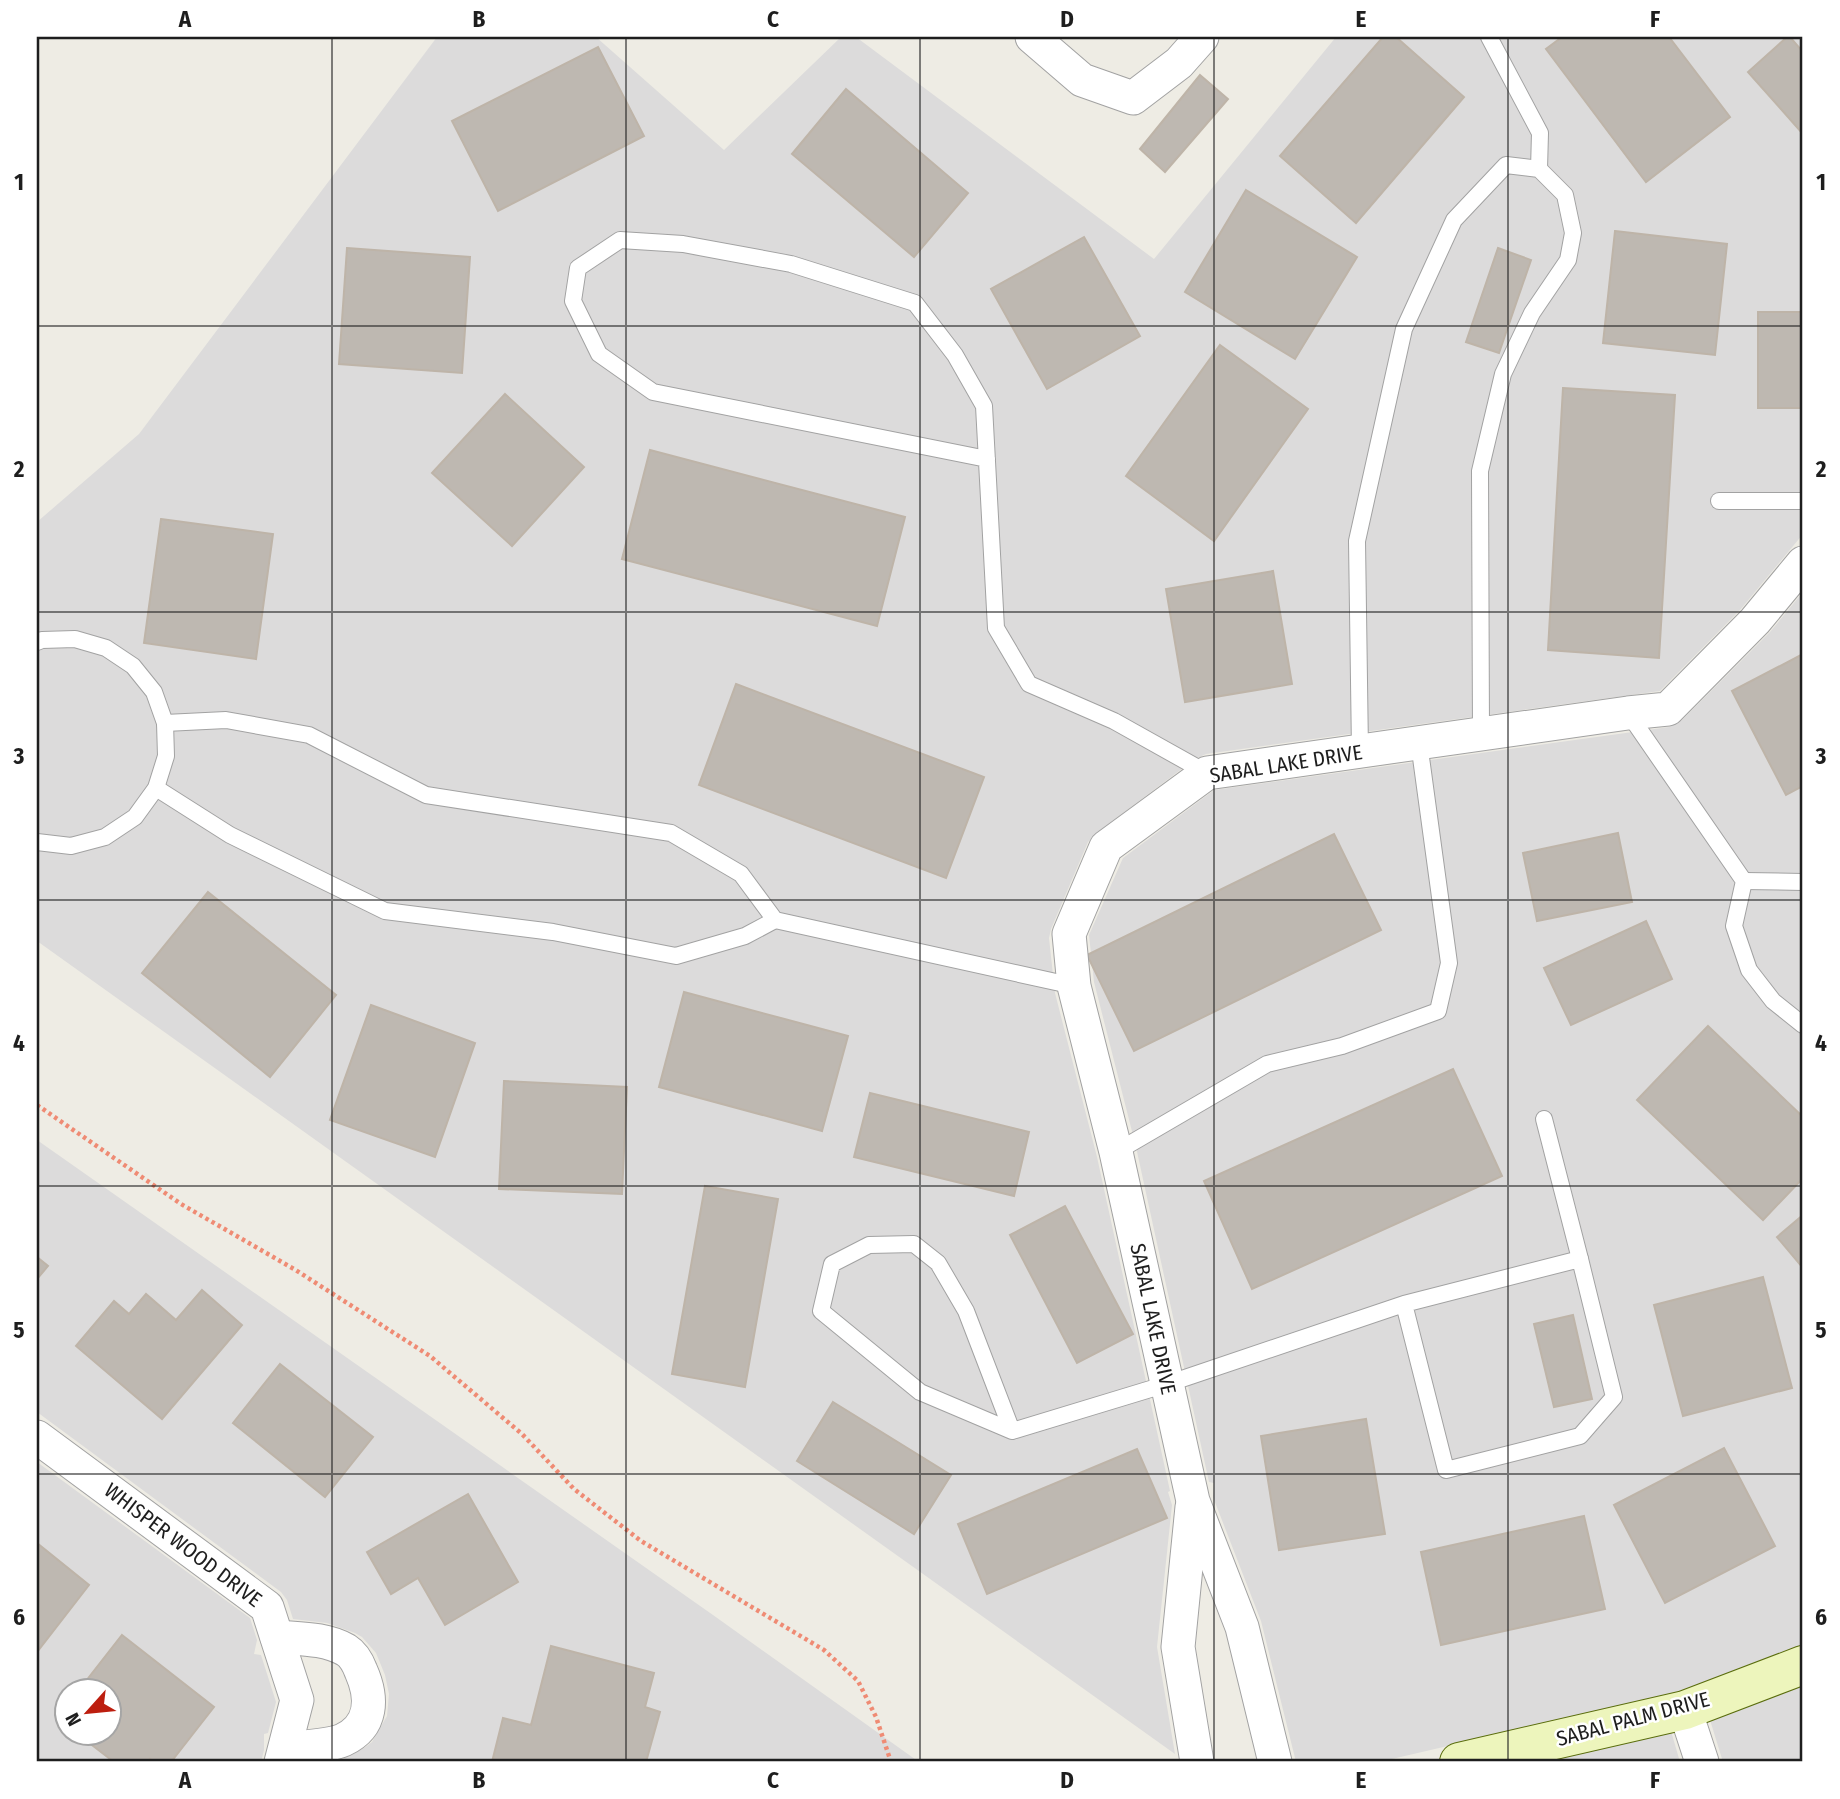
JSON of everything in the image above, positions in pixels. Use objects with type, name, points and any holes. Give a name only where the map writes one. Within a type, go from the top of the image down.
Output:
[{"type":"street","points":[[1032,37],[1082,80],[1133,98],[1179,63],[1202,37]]},
{"type":"street","name":"SABAL LAKE DRIVE","points":[[1275,1762],[1242,1627],[1193,1501],[1116,1152],[1074,986],[1069,934],[1107,848],[1207,773],[1668,709],[1755,621],[1803,563]]},
{"type":"street","name":"WHISPER WOOD DRIVE","points":[[37,1437],[267,1606],[297,1700],[283,1756]]},
{"type":"street","name":"SABAL LAKE DRIVE","points":[[1193,1501],[1178,1647],[1197,1762]]},
{"type":"street","points":[[277,1637],[318,1640],[346,1650],[357,1661],[370,1699],[367,1715],[355,1733],[341,1741],[283,1756]]},
{"type":"street","name":"SABAL PALM DRIVE","points":[[1459,1762],[1685,1710],[1803,1665]]},
{"type":"street","points":[[1685,1710],[1702,1762]]},
{"type":"lane","points":[[1489,37],[1540,133],[1539,169]]},
{"type":"lane","points":[[1360,751],[1357,541],[1404,329],[1454,220],[1506,165],[1539,169],[1565,195],[1573,233],[1568,260],[1532,313],[1503,374],[1480,471],[1480,735]]},
{"type":"lane","points":[[987,460],[653,392],[599,354],[573,300],[578,268],[620,240],[684,244],[791,264],[915,303],[955,355],[984,405],[987,460],[996,628],[1029,684],[1114,721],[1207,773]]},
{"type":"lane","points":[[1719,501],[1803,501]]},
{"type":"lane","points":[[37,642],[75,639],[106,648],[133,666],[154,692],[165,723],[166,756],[156,788],[135,817],[105,837],[71,846],[37,842]]},
{"type":"lane","points":[[1628,713],[1744,881],[1734,926],[1749,970],[1773,1001],[1803,1025]]},
{"type":"lane","points":[[165,723],[226,720],[309,735],[426,795],[671,833],[741,874],[775,920],[1074,986]]},
{"type":"lane","points":[[1116,1152],[1267,1064],[1342,1046],[1437,1011],[1449,963],[1419,743]]},
{"type":"lane","points":[[156,788],[230,835],[385,911],[553,932],[676,956],[746,936],[775,920]]},
{"type":"lane","points":[[1744,881],[1803,882]]},
{"type":"lane","points":[[1404,1304],[1446,1470],[1580,1436],[1614,1396],[1544,1119]]},
{"type":"lane","points":[[1012,1431],[966,1311],[938,1263],[914,1244],[869,1245],[832,1264],[821,1311],[920,1392],[1012,1431],[1167,1384],[1404,1304],[1580,1259]]},
{"type":"path","points":[[37,1105],[181,1204],[294,1269],[430,1356],[522,1434],[574,1489],[641,1541],[824,1650],[859,1681],[876,1717],[891,1762]]},
{"type":"shaded area","points":[[437,37],[596,37],[724,150],[841,37],[856,37],[1154,259],[1336,37],[1803,37],[1803,534],[1740,610],[1660,691],[1206,754],[1195,759],[1088,842],[1051,929],[1049,938],[1055,993],[1097,1157],[1170,1491],[1168,1492],[1172,1505],[1157,1647],[1175,1754],[37,941],[37,522],[139,434]]},
{"type":"shaded area","points":[[1803,592],[1803,1646],[1680,1692],[1379,1762],[1296,1762],[1261,1621],[1213,1497],[1214,1483],[1209,1482],[1136,1147],[1094,982],[1089,935],[1123,858],[1214,790],[1669,727],[1682,720],[1770,632]]},
{"type":"shaded area","points":[[37,1140],[919,1762],[323,1762],[341,1760],[364,1748],[372,1742],[387,1716],[389,1694],[376,1653],[355,1633],[327,1623],[293,1619],[287,1600],[281,1592],[37,1412]]},
{"type":"shaded area","points":[[37,1462],[250,1618],[257,1640],[254,1654],[261,1655],[276,1702],[268,1733],[264,1734],[261,1762],[37,1762]]},
{"type":"shaded area","points":[[1803,1685],[1803,1762],[1723,1762],[1710,1720]]},
{"type":"shaded area","points":[[1671,1731],[1680,1762],[1539,1762]]},
{"type":"building","points":[[1383,37],[1396,37],[1464,97],[1356,223],[1280,156]]},
{"type":"building","points":[[1562,37],[1669,37],[1730,117],[1646,182],[1546,49]]},
{"type":"building","points":[[1787,37],[1803,52],[1803,134],[1748,72]]},
{"type":"building","points":[[598,47],[644,136],[498,211],[452,121]]},
{"type":"building","points":[[1200,75],[1228,99],[1165,172],[1140,149]]},
{"type":"building","points":[[846,89],[968,193],[914,257],[792,154]]},
{"type":"building","points":[[1246,190],[1357,257],[1295,359],[1185,292]]},
{"type":"building","points":[[1615,231],[1727,244],[1715,355],[1603,343]]},
{"type":"building","points":[[1084,237],[1140,336],[1047,389],[991,289]]},
{"type":"building","points":[[347,248],[470,257],[462,373],[339,364]]},
{"type":"building","points":[[1498,248],[1531,260],[1499,353],[1466,342]]},
{"type":"building","points":[[1758,312],[1803,312],[1803,408],[1758,408]]},
{"type":"building","points":[[1220,345],[1308,409],[1214,541],[1126,476]]},
{"type":"building","points":[[1563,388],[1675,395],[1659,658],[1548,650]]},
{"type":"building","points":[[505,394],[584,467],[512,546],[432,473]]},
{"type":"building","points":[[650,450],[905,517],[877,626],[622,559]]},
{"type":"building","points":[[161,519],[273,534],[256,659],[144,643]]},
{"type":"building","points":[[1273,571],[1292,684],[1185,702],[1166,589]]},
{"type":"building","points":[[1803,654],[1803,786],[1786,795],[1732,691]]},
{"type":"building","points":[[736,684],[984,777],[946,878],[699,785]]},
{"type":"building","points":[[1618,833],[1632,902],[1537,921],[1523,853]]},
{"type":"building","points":[[1334,834],[1381,930],[1134,1051],[1087,955]]},
{"type":"building","points":[[208,892],[336,995],[270,1077],[142,973]]},
{"type":"building","points":[[1646,921],[1672,979],[1571,1025],[1544,968]]},
{"type":"building","points":[[684,992],[848,1036],[822,1131],[659,1087]]},
{"type":"building","points":[[371,1005],[475,1043],[435,1157],[330,1120]]},
{"type":"building","points":[[1708,1026],[1803,1117],[1803,1178],[1763,1220],[1637,1100]]},
{"type":"building","points":[[1453,1069],[1502,1176],[1252,1289],[1204,1181]]},
{"type":"building","points":[[504,1081],[627,1087],[622,1194],[499,1189]]},
{"type":"building","points":[[870,1093],[1029,1132],[1014,1196],[854,1157]]},
{"type":"building","points":[[705,1186],[778,1199],[745,1387],[672,1374]]},
{"type":"building","points":[[1065,1206],[1133,1334],[1077,1363],[1010,1235]]},
{"type":"building","points":[[1803,1215],[1803,1268],[1777,1237]]},
{"type":"building","points":[[37,1257],[48,1266],[37,1279]]},
{"type":"building","points":[[1763,1277],[1792,1388],[1683,1416],[1654,1305]]},
{"type":"building","points":[[202,1290],[242,1325],[162,1419],[76,1346],[114,1301],[129,1314],[146,1294],[176,1320]]},
{"type":"building","points":[[1573,1315],[1592,1399],[1554,1407],[1534,1324]]},
{"type":"building","points":[[280,1364],[373,1437],[325,1497],[233,1423]]},
{"type":"building","points":[[833,1402],[951,1475],[914,1534],[797,1461]]},
{"type":"building","points":[[1366,1419],[1385,1534],[1279,1550],[1261,1436]]},
{"type":"building","points":[[1724,1448],[1775,1546],[1665,1603],[1614,1505]]},
{"type":"building","points":[[1137,1449],[1167,1518],[987,1594],[958,1524]]},
{"type":"building","points":[[468,1494],[518,1582],[445,1625],[418,1578],[391,1594],[367,1552]]},
{"type":"building","points":[[1584,1516],[1605,1609],[1441,1645],[1421,1552]]},
{"type":"building","points":[[37,1543],[89,1585],[37,1652]]},
{"type":"building","points":[[122,1635],[214,1707],[171,1762],[154,1762],[150,1759],[148,1762],[114,1762],[93,1746],[122,1746],[122,1676],[90,1676]]},
{"type":"building","points":[[551,1646],[654,1673],[645,1707],[660,1712],[646,1762],[492,1762],[503,1718],[531,1725]]}]
